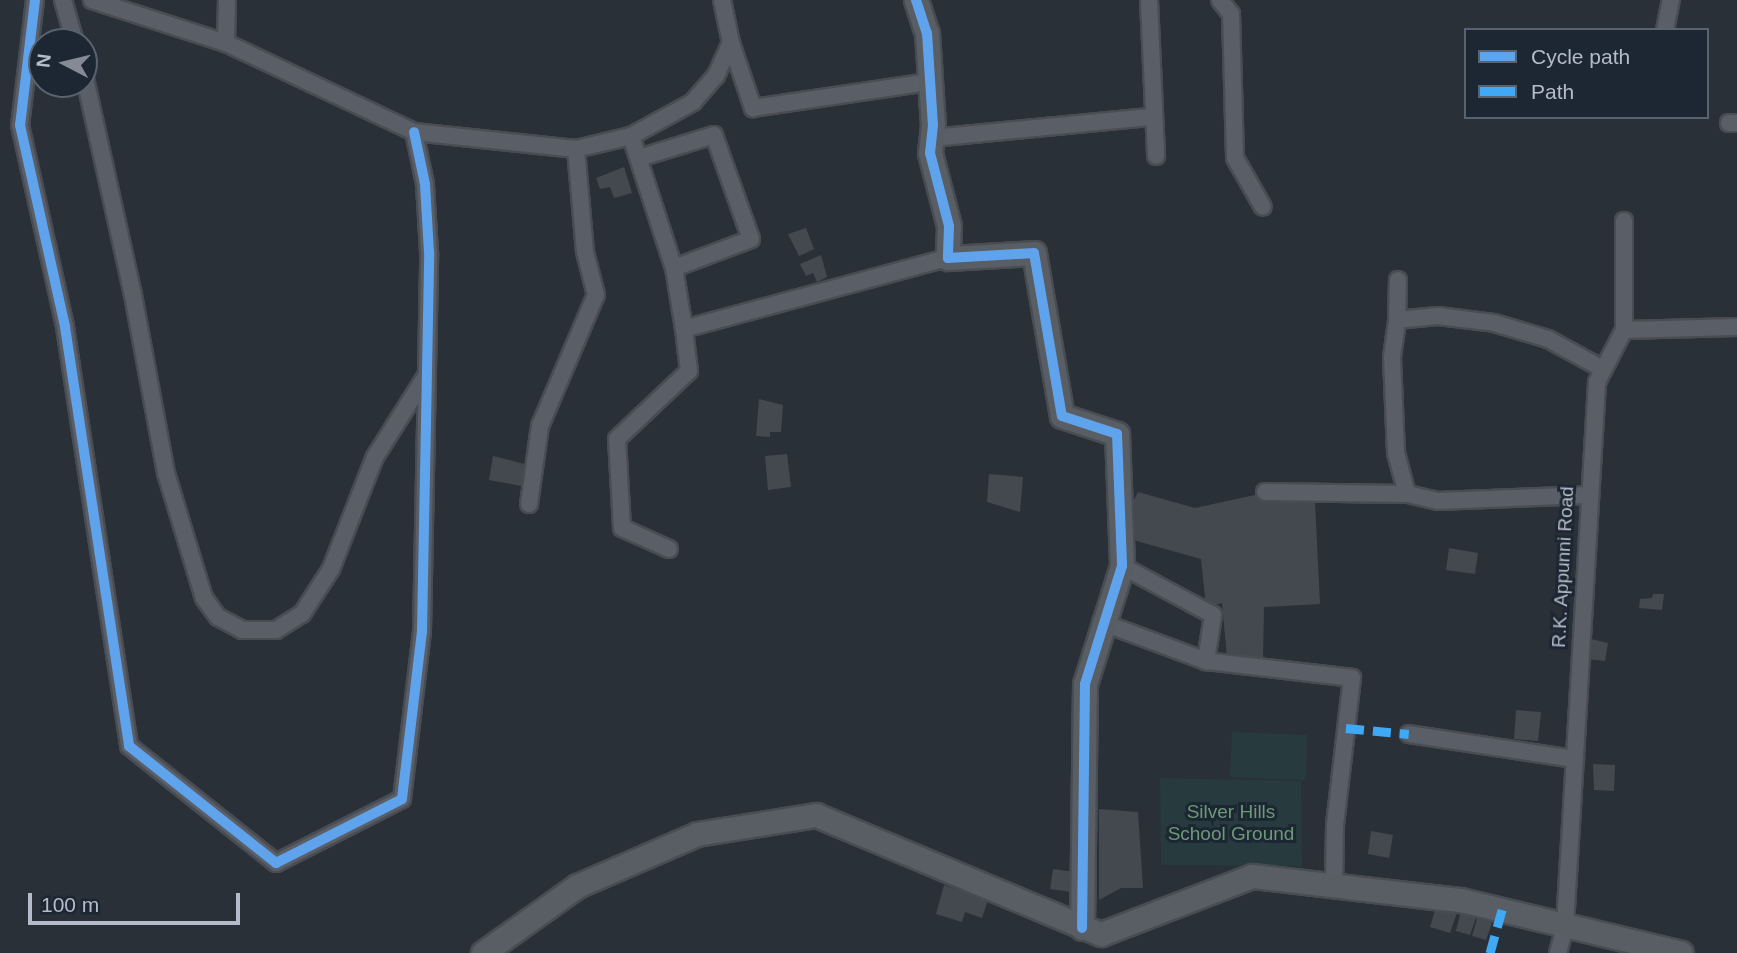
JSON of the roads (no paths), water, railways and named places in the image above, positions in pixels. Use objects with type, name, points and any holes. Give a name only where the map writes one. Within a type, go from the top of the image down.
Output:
[{"type":"main road","points":[[916,0],[927,33],[932,138],[930,153],[949,226],[948,258],[1034,253],[1062,416],[1117,434],[1122,566],[1101,622],[1085,684],[1082,928]]},
{"type":"main road","points":[[483,953],[577,886],[697,834],[816,816],[1101,934],[1252,876],[1461,900],[1681,953]]},
{"type":"street","points":[[35,0],[20,125],[65,327],[129,746],[276,863],[402,799],[422,631],[428,216],[414,132]]},
{"type":"street","points":[[63,0],[71,28]]},
{"type":"street","points":[[92,0],[116,3],[226,43],[414,132],[576,149],[631,136],[693,102],[716,76],[731,43]]},
{"type":"street","points":[[226,43],[227,0]]},
{"type":"street","points":[[722,0],[731,43],[753,108],[930,82]]},
{"type":"street","points":[[1149,0],[1156,156]]},
{"type":"street","points":[[1220,0],[1231,14],[1235,158],[1263,207]]},
{"type":"street","points":[[1665,28],[1671,0]]},
{"type":"street","points":[[89,98],[133,295],[166,473],[205,598],[218,617],[242,630],[276,630],[302,614],[331,569],[375,457],[426,376]]},
{"type":"street","points":[[932,138],[1153,117]]},
{"type":"street","points":[[639,158],[713,135],[751,239],[674,268]]},
{"type":"street","points":[[631,136],[674,268],[690,371],[618,439],[622,528],[669,549]]},
{"type":"street","points":[[530,504],[540,426],[596,295],[585,252],[576,149]]},
{"type":"street","points":[[1624,221],[1624,330],[1737,327]]},
{"type":"street","points":[[684,328],[948,258]]},
{"type":"street","points":[[1398,280],[1397,320],[1392,357],[1396,453],[1407,494]]},
{"type":"street","points":[[1397,320],[1438,316],[1494,323],[1548,339],[1604,369]]},
{"type":"street","name":"R.K. Appunni Road","points":[[1558,953],[1565,926],[1588,495],[1597,382],[1624,330]]},
{"type":"street","points":[[1265,492],[1407,494],[1438,502],[1588,495]]},
{"type":"street","points":[[1122,566],[1213,615],[1206,661]]},
{"type":"street","points":[[1101,622],[1206,661],[1352,678],[1335,825],[1334,886]]},
{"type":"street","points":[[1409,734],[1575,759]]},
{"type":"park label","name":"Silver Hills School Ground","points":[[1231,823]]}]
